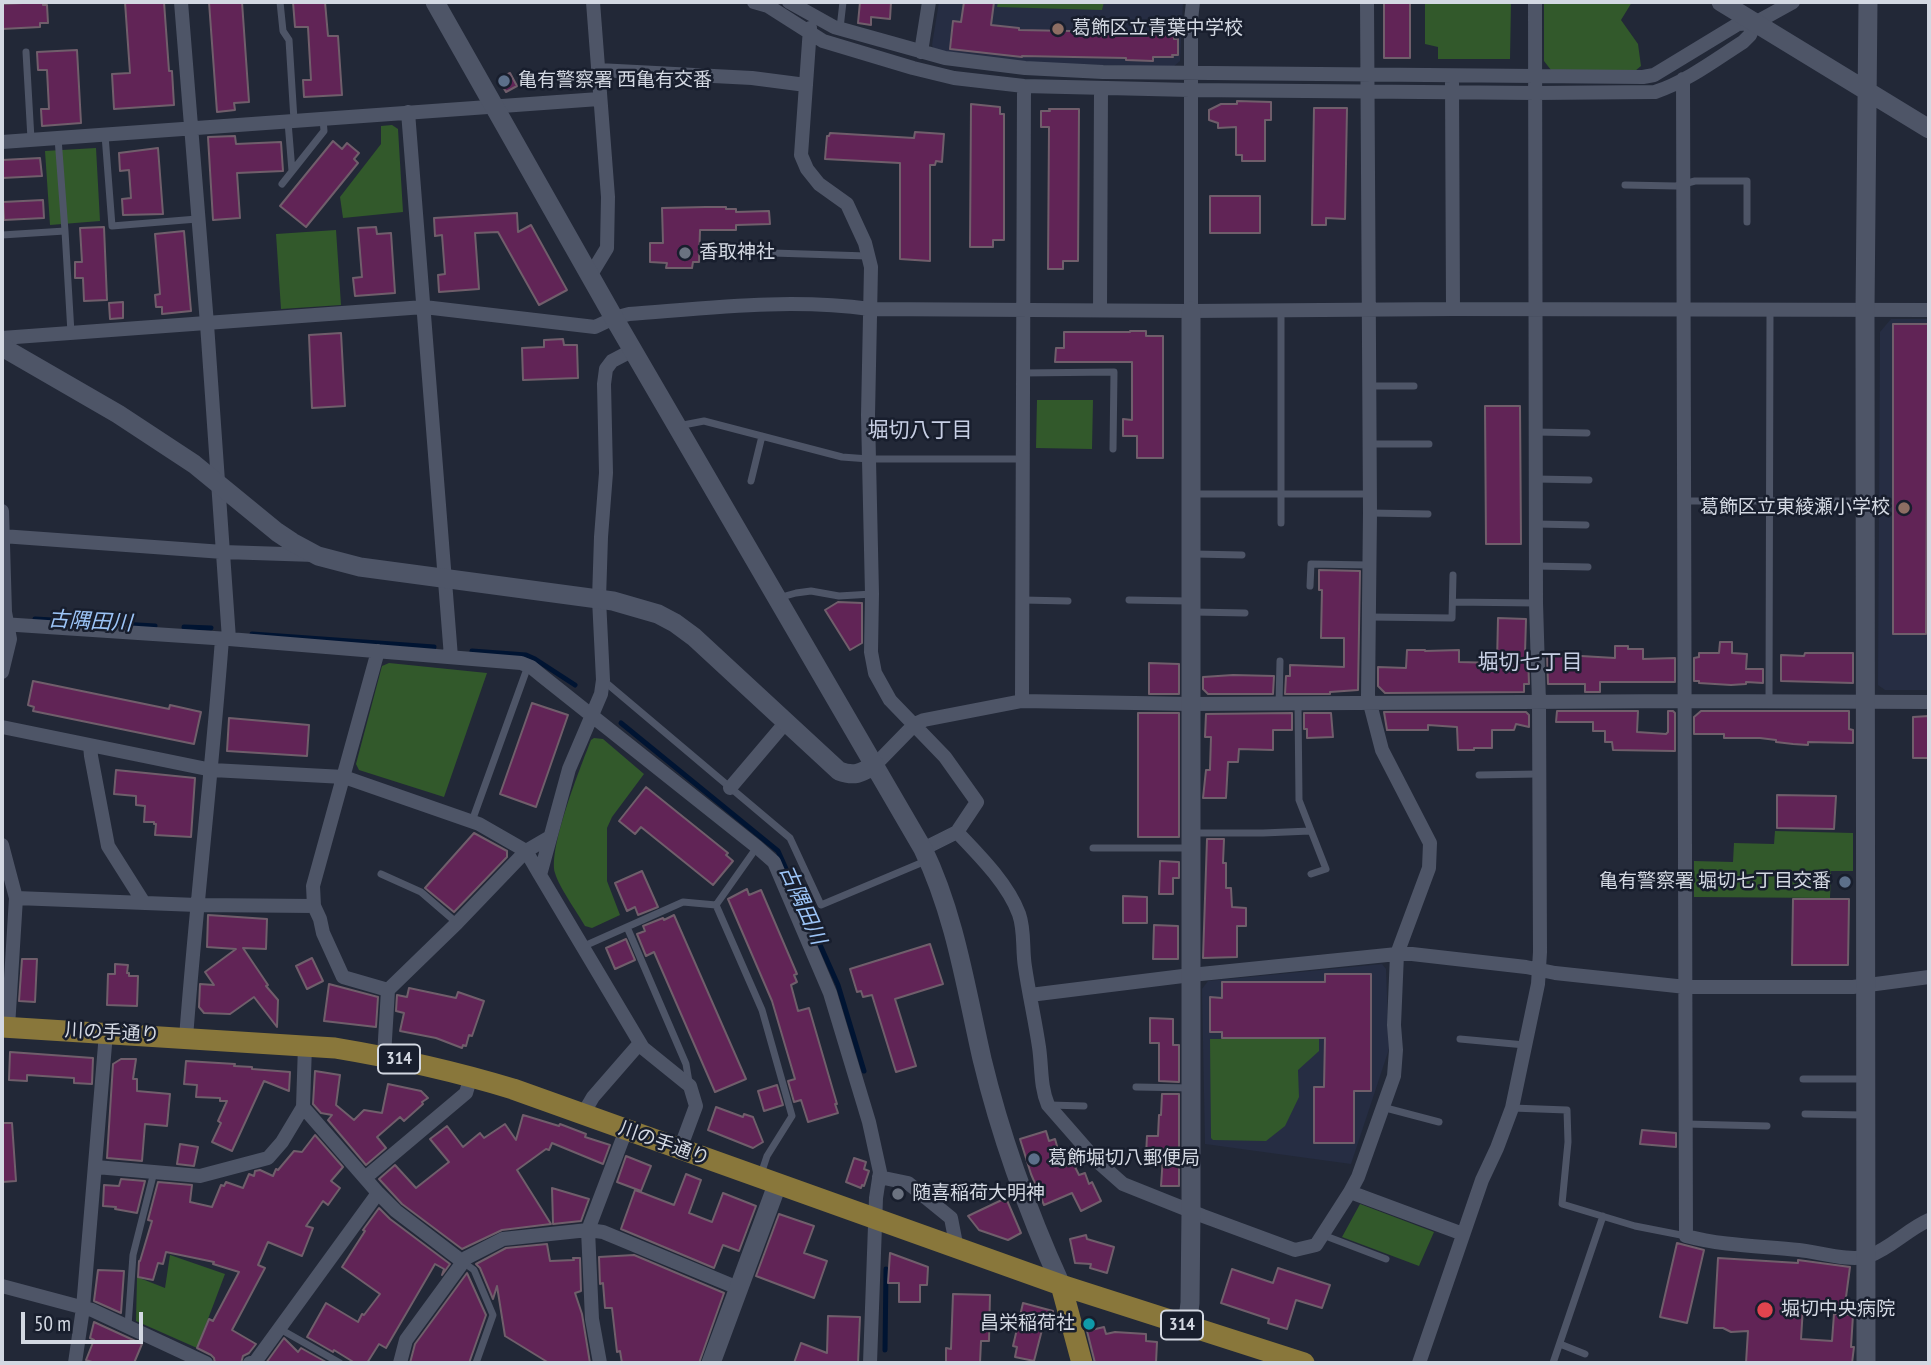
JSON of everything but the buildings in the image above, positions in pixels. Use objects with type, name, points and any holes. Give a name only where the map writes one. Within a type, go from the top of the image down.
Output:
[{"type":"main road","name":"川の手通り","points":[[5,1027],[305,1045],[384,1056],[471,1076],[1061,1285],[1304,1363]]},
{"type":"main road","points":[[1061,1285],[1082,1363]]},
{"type":"street","points":[[181,2],[207,324],[223,552],[226,639],[197,905],[186,1038]]},
{"type":"street","points":[[435,2],[614,318],[926,855],[955,936],[982,1060],[1003,1139],[1022,1194],[1061,1285]]},
{"type":"street","points":[[590,276],[607,248],[608,197],[593,2]]},
{"type":"street","points":[[754,2],[768,6],[823,41],[914,68],[954,78],[1024,86],[1101,89],[1655,92],[1683,79],[1743,42],[1750,35],[1755,23]]},
{"type":"street","points":[[789,2],[809,7],[840,28],[921,52],[972,62],[1025,68],[1103,72],[1643,77],[1654,75],[1738,24],[1755,23],[1793,2]]},
{"type":"street","points":[[921,52],[929,2]]},
{"type":"street","points":[[1187,1326],[1190,1303],[1191,1211],[1190,495],[1193,2]]},
{"type":"street","points":[[957,832],[983,859],[1008,893],[1018,912],[1024,933],[1025,965],[1040,1056],[1041,1085],[1048,1105],[1097,1161],[1123,1184],[1295,1250],[1316,1245],[1358,1177],[1394,1076],[1397,954],[1429,868],[1430,842],[1382,750],[1370,704],[1367,2]]},
{"type":"street","points":[[1419,1363],[1482,1180],[1512,1108],[1538,984],[1535,2]]},
{"type":"street","points":[[1721,2],[1929,129]]},
{"type":"street","points":[[1866,1363],[1865,501],[1868,2]]},
{"type":"street","points":[[809,7],[810,33],[801,155],[807,169],[819,184],[847,204],[871,267],[868,415],[871,652],[875,673],[890,699],[945,757],[977,802],[957,832],[926,855]]},
{"type":"street","points":[[598,70],[752,78],[806,85]]},
{"type":"street","points":[[1451,75],[1453,309]]},
{"type":"street","points":[[1683,79],[1686,1236],[1714,1243],[1801,1250],[1853,1258],[1867,1257],[1929,1220]]},
{"type":"street","points":[[1022,701],[1024,86]]},
{"type":"street","points":[[1100,310],[1101,89]]},
{"type":"street","points":[[2,142],[599,99]]},
{"type":"street","points":[[408,112],[451,657]]},
{"type":"street","points":[[2,338],[424,307],[595,327],[629,314],[769,303],[838,304],[870,309],[1023,310],[1929,310]]},
{"type":"street","points":[[2,347],[118,414],[194,464],[277,532],[318,555],[360,567],[599,599],[635,606],[675,623],[694,637],[839,771],[849,775],[862,773],[875,765],[915,724],[924,720],[1022,701],[1191,704],[1929,702]]},
{"type":"street","points":[[540,875],[569,769],[601,694],[603,680],[599,599],[606,472],[604,384],[606,369],[612,361],[633,350]]},
{"type":"street","points":[[2,511],[5,625],[10,639],[2,672]]},
{"type":"street","points":[[3,536],[223,552],[318,555]]},
{"type":"street","points":[[5,625],[226,639],[521,663],[591,714],[757,847],[774,862],[830,993],[869,1122],[880,1172],[875,1220],[870,1363]]},
{"type":"street","points":[[378,651],[313,886],[314,906],[343,977],[388,990]]},
{"type":"street","points":[[730,788],[786,722]]},
{"type":"street","points":[[2,727],[212,770],[344,776],[480,824],[526,851],[643,1048],[690,1086],[696,1106],[680,1149]]},
{"type":"street","points":[[90,745],[108,846],[144,903]]},
{"type":"street","points":[[384,1056],[388,990],[526,851],[550,837]]},
{"type":"street","points":[[2,845],[16,898],[5,1027]]},
{"type":"street","points":[[16,898],[197,905],[314,906]]},
{"type":"street","points":[[1030,995],[1397,954],[1686,987],[1853,987],[1929,977]]},
{"type":"street","points":[[75,1363],[83,1308],[106,1033]]},
{"type":"street","points":[[583,1114],[593,1097],[640,1043]]},
{"type":"street","points":[[96,1167],[200,1176],[268,1158],[282,1142],[303,1107],[305,1045]]},
{"type":"street","points":[[365,1178],[466,1093],[471,1076]]},
{"type":"street","points":[[303,1107],[396,1211],[463,1262]]},
{"type":"street","points":[[600,1363],[592,1319],[588,1230],[626,1130]]},
{"type":"street","points":[[879,1177],[908,1183],[951,1218],[957,1249]]},
{"type":"street","points":[[711,1363],[738,1288],[768,1182]]},
{"type":"street","points":[[1350,1192],[1463,1234]]},
{"type":"street","points":[[250,1363],[255,1362],[378,1193]]},
{"type":"street","points":[[400,1363],[406,1340],[466,1258],[503,1239],[588,1230],[603,1232],[738,1288]]},
{"type":"street","points":[[2,1286],[92,1310],[206,1363]]},
{"type":"lane","points":[[280,2],[282,31],[289,40],[292,171]]},
{"type":"lane","points":[[840,28],[843,2]]},
{"type":"lane","points":[[26,52],[31,140]]},
{"type":"lane","points":[[282,184],[324,131],[323,118]]},
{"type":"lane","points":[[105,135],[112,226],[197,219]]},
{"type":"lane","points":[[58,138],[71,334]]},
{"type":"lane","points":[[1625,185],[1676,186],[1695,181],[1746,181],[1747,222]]},
{"type":"lane","points":[[2,235],[65,231]]},
{"type":"lane","points":[[773,253],[868,256]]},
{"type":"lane","points":[[1281,310],[1281,523]]},
{"type":"lane","points":[[1769,701],[1770,310]]},
{"type":"lane","points":[[1022,373],[1114,372],[1114,449]]},
{"type":"lane","points":[[1369,386],[1414,386]]},
{"type":"lane","points":[[678,426],[704,421],[842,457],[869,460],[1022,460]]},
{"type":"lane","points":[[1536,432],[1587,433]]},
{"type":"lane","points":[[751,481],[762,436]]},
{"type":"lane","points":[[1369,443],[1429,444]]},
{"type":"lane","points":[[1536,479],[1589,480]]},
{"type":"lane","points":[[1190,495],[1369,494]]},
{"type":"lane","points":[[1684,501],[1865,501]]},
{"type":"lane","points":[[1370,513],[1428,514]]},
{"type":"lane","points":[[1536,524],[1586,525]]},
{"type":"lane","points":[[1190,554],[1242,555]]},
{"type":"lane","points":[[1310,586],[1311,564],[1369,565]]},
{"type":"lane","points":[[1536,566],[1588,567]]},
{"type":"lane","points":[[1369,617],[1452,618],[1453,575]]},
{"type":"lane","points":[[777,598],[811,591],[839,596],[872,594]]},
{"type":"lane","points":[[1023,600],[1068,601]]},
{"type":"lane","points":[[1129,600],[1245,613]]},
{"type":"lane","points":[[1452,602],[1536,603]]},
{"type":"lane","points":[[1279,704],[1280,661]]},
{"type":"lane","points":[[472,821],[528,666]]},
{"type":"lane","points":[[603,680],[790,838],[821,905],[926,855]]},
{"type":"lane","points":[[1298,704],[1299,800],[1326,869],[1311,874]]},
{"type":"lane","points":[[1479,775],[1538,774]]},
{"type":"lane","points":[[1093,848],[1310,831]]},
{"type":"lane","points":[[716,905],[757,847]]},
{"type":"lane","points":[[381,874],[421,892],[457,923]]},
{"type":"lane","points":[[582,947],[683,902],[716,905]]},
{"type":"lane","points":[[716,905],[762,1010],[792,1116],[767,1156],[768,1182]]},
{"type":"lane","points":[[627,927],[686,1064],[690,1086]]},
{"type":"lane","points":[[1460,1039],[1526,1045]]},
{"type":"lane","points":[[1803,1079],[1867,1079]]},
{"type":"lane","points":[[1136,1087],[1191,1088]]},
{"type":"lane","points":[[1048,1105],[1084,1107]]},
{"type":"lane","points":[[1382,1107],[1439,1122]]},
{"type":"lane","points":[[1512,1108],[1567,1110],[1568,1142],[1562,1204],[1635,1226],[1686,1236]]},
{"type":"lane","points":[[1805,1114],[1866,1115]]},
{"type":"lane","points":[[1686,1124],[1767,1126]]},
{"type":"lane","points":[[128,1326],[133,1255],[153,1172]]},
{"type":"lane","points":[[1553,1363],[1603,1216]]},
{"type":"lane","points":[[1323,1235],[1386,1259]]},
{"type":"lane","points":[[463,1262],[474,1270],[493,1315],[476,1363]]},
{"type":"lane","points":[[279,1329],[340,1363]]},
{"type":"lane","points":[[1560,1344],[1585,1354]]},
{"type":"shaded area","name":"葛飾区立青葉中学校","points":[[939,2],[1183,2],[1180,61],[1173,67],[1029,63],[934,50],[932,45]]},
{"type":"shaded area","name":"葛飾区立東綾瀬小学校","points":[[1891,319],[1929,319],[1929,690],[1885,690],[1878,685],[1880,332]]},
{"type":"shaded area","points":[[1382,964],[1386,969],[1389,1049],[1351,1164],[1205,1144],[1202,989],[1208,981]]},
{"type":"green space","points":[[998,2],[1104,2],[1102,10],[997,7]]},
{"type":"green space","points":[[1425,2],[1511,2],[1510,59],[1438,59],[1438,47],[1425,44]]},
{"type":"green space","points":[[1544,2],[1632,2],[1621,20],[1638,44],[1641,66],[1635,71],[1551,70],[1544,61]]},
{"type":"green space","points":[[392,125],[398,129],[403,212],[343,218],[340,197],[381,144],[381,126]]},
{"type":"green space","points":[[96,148],[100,221],[50,225],[45,151]]},
{"type":"green space","points":[[336,230],[341,305],[281,309],[276,234]]},
{"type":"green space","points":[[1037,400],[1093,400],[1092,449],[1036,448]]},
{"type":"green space","points":[[389,663],[487,673],[444,797],[359,770],[356,764],[382,666]]},
{"type":"green space","points":[[594,738],[603,739],[644,774],[607,828],[607,881],[620,915],[592,928],[585,926],[564,892],[555,873],[554,861],[567,807]]},
{"type":"green space","points":[[1775,831],[1853,833],[1853,871],[1831,871],[1830,898],[1694,897],[1694,861],[1733,862],[1734,843],[1774,844]]},
{"type":"green space","points":[[1210,1039],[1319,1039],[1319,1051],[1298,1070],[1299,1097],[1285,1126],[1266,1141],[1211,1138]]},
{"type":"green space","points":[[1360,1204],[1434,1232],[1419,1266],[1342,1237]]},
{"type":"green space","points":[[170,1255],[225,1274],[197,1348],[136,1321],[137,1277],[165,1288]]},
{"type":"waterway","name":"古隅田川","points":[[35,619],[155,626]]},
{"type":"waterway","name":"古隅田川","points":[[184,627],[211,628]]},
{"type":"waterway","name":"古隅田川","points":[[252,634],[434,647]]},
{"type":"waterway","name":"古隅田川","points":[[472,651],[526,655],[575,685]]},
{"type":"waterway","name":"古隅田川","points":[[621,723],[778,851],[838,985],[864,1071]]},
{"type":"waterway","name":"古隅田川","points":[[885,1350],[886,1269]]},
{"type":"place","name":"葛飾区立青葉中学校","points":[[1058,29]]},
{"type":"place","name":"亀有警察署 西亀有交番","points":[[504,81]]},
{"type":"place","name":"香取神社","points":[[685,253]]},
{"type":"place","name":"葛飾区立東綾瀬小学校","points":[[1904,508]]},
{"type":"place","name":"亀有警察署 堀切七丁目交番","points":[[1845,882]]},
{"type":"place","name":"葛飾堀切八郵便局","points":[[1034,1159]]},
{"type":"place","name":"随喜稲荷大明神","points":[[898,1194]]},
{"type":"place","name":"堀切中央病院","points":[[1765,1310]]},
{"type":"place","name":"昌栄稲荷社","points":[[1089,1324]]},
{"type":"district","name":"堀切八丁目","points":[[920,431]]},
{"type":"district","name":"堀切七丁目","points":[[1530,663]]}]
